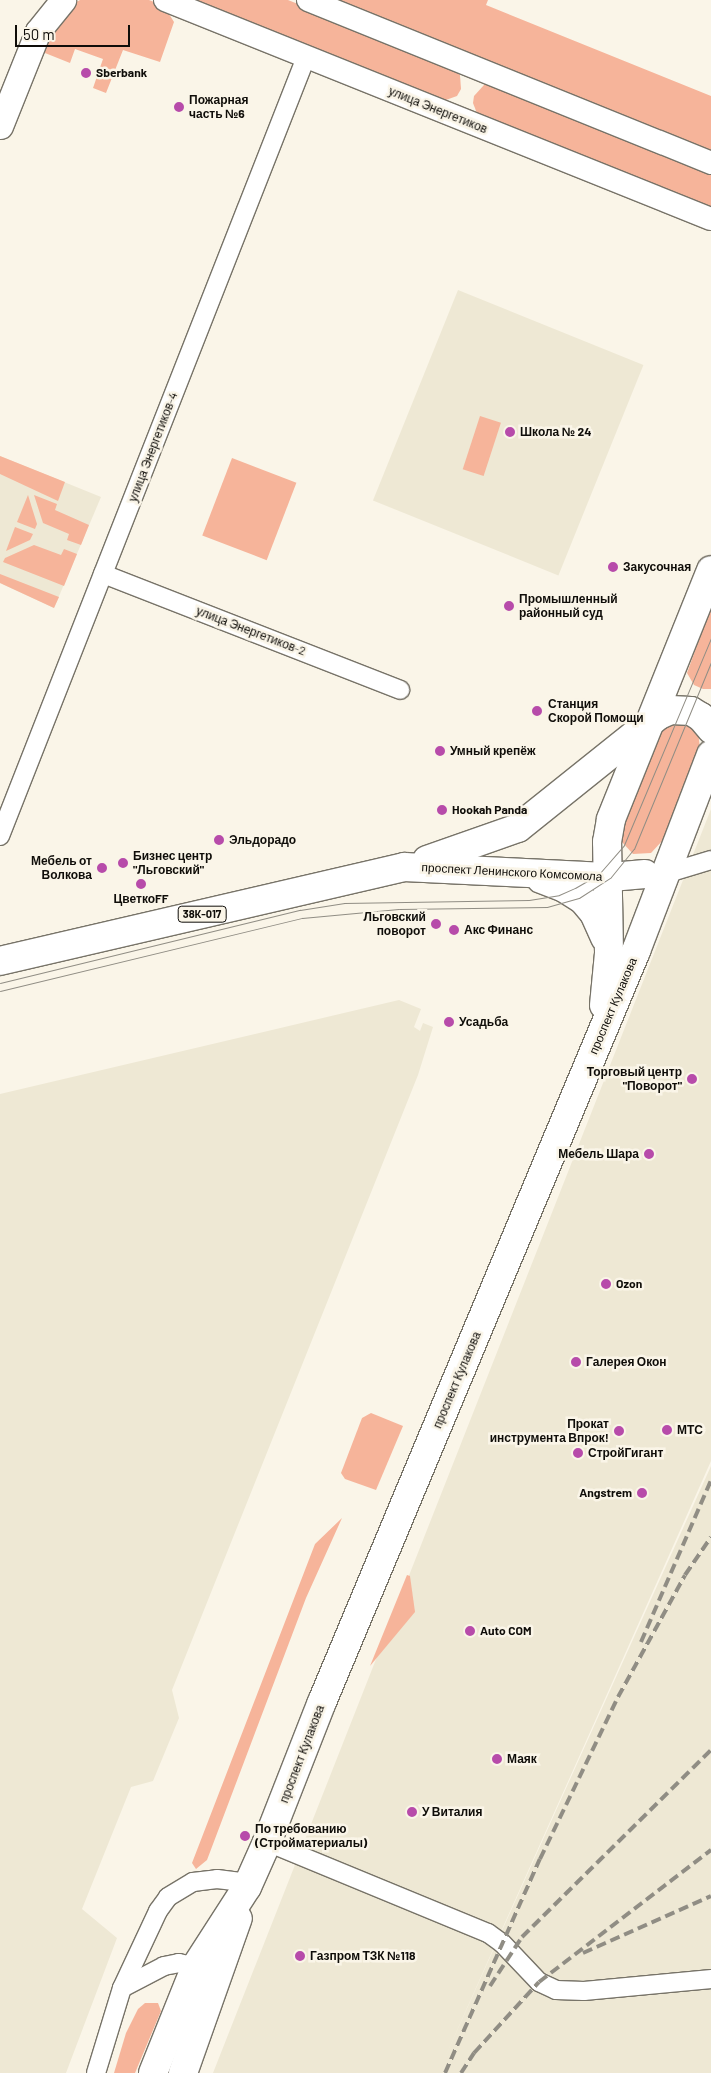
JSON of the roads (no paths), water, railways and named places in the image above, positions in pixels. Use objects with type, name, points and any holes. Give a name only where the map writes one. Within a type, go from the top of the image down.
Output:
[{"type":"main road","points":[[0,126],[38,31],[42,0]]},
{"type":"main road","points":[[38,31],[63,0]]},
{"type":"main road","points":[[599,1036],[609,954],[607,877],[611,819],[711,570]]},
{"type":"main road","points":[[404,867],[518,828],[545,809],[650,722],[671,710],[682,709],[701,716],[711,729]]},
{"type":"main road","name":"проспект Кулакова","points":[[153,2073],[208,1970],[267,1842],[599,1036],[657,874],[711,755]]},
{"type":"main road","points":[[611,819],[614,855],[624,868],[657,874]]},
{"type":"main road","name":"проспект Ленинского Комсомола","points":[[0,962],[404,867],[488,868],[607,877],[657,874]]},
{"type":"main road","points":[[488,868],[548,881],[583,900],[602,930],[609,954]]},
{"type":"main road","name":"проспект Кулакова","points":[[183,2073],[208,1970]]},
{"type":"street","name":"улица Энергетиков","points":[[164,0],[711,219]]},
{"type":"street","points":[[308,0],[711,163]]},
{"type":"street","name":"улица Энергетиков-4","points":[[0,836],[306,58]]},
{"type":"street","name":"улица Энергетиков-2","points":[[103,574],[400,690]]},
{"type":"street","points":[[657,874],[711,860]]},
{"type":"street","points":[[267,1842],[488,1933],[502,1943],[539,1982],[556,1990],[584,1991],[711,1979]]},
{"type":"street","points":[[96,2073],[122,1988],[158,1911],[168,1897],[193,1882],[217,1879],[248,1885]]},
{"type":"street","points":[[122,1988],[164,1966],[179,1963],[208,1970]]},
{"type":"tram line","points":[[0,983],[300,910],[344,903],[529,900],[559,895],[575,888],[599,874],[624,845],[711,638]]},
{"type":"tram line","points":[[0,991],[302,918],[399,909],[547,907],[579,898],[611,877],[634,849],[711,662]]},
{"type":"railway","points":[[641,1642],[711,1480]]},
{"type":"railway","points":[[445,2073],[540,1859],[618,1697],[685,1575],[711,1537]]},
{"type":"railway","points":[[490,1986],[522,1937],[711,1750]]},
{"type":"railway","points":[[461,2073],[474,2053],[539,1982],[711,1850]]},
{"type":"railway","points":[[583,1953],[711,1896]]},
{"type":"place","name":"Sberbank","points":[[86,73]]},
{"type":"place","name":"Пожарная часть №6","points":[[179,107]]},
{"type":"place","name":"Школа № 24","points":[[510,432]]},
{"type":"place","name":"Закусочная","points":[[613,567]]},
{"type":"place","name":"Промышленный районный суд","points":[[509,606]]},
{"type":"place","name":"Станция Скорой Помощи","points":[[537,711]]},
{"type":"place","name":"Умный крепёж","points":[[440,751]]},
{"type":"place","name":"Hookah Panda","points":[[442,810]]},
{"type":"place","name":"Эльдорадо","points":[[219,840]]},
{"type":"place","name":"Бизнес центр \"Льговский\"","points":[[123,863]]},
{"type":"place","name":"Мебель от Волкова","points":[[102,868]]},
{"type":"place","name":"ЦветкоFF","points":[[141,884]]},
{"type":"place","name":"Льговский поворот","points":[[436,924]]},
{"type":"place","name":"Акс Финанс","points":[[454,930]]},
{"type":"place","name":"Усадьба","points":[[449,1022]]},
{"type":"place","name":"Торговый центр \"Поворот\"","points":[[692,1079]]},
{"type":"place","name":"Мебель Шара","points":[[649,1154]]},
{"type":"place","name":"Ozon","points":[[606,1284]]},
{"type":"place","name":"Галерея Окон","points":[[576,1362]]},
{"type":"place","name":"МТС","points":[[667,1430]]},
{"type":"place","name":"Прокат инструмента Впрок!","points":[[619,1431]]},
{"type":"place","name":"СтройГигант","points":[[578,1453]]},
{"type":"place","name":"Angstrem","points":[[642,1493]]},
{"type":"place","name":"Auto COM","points":[[470,1631]]},
{"type":"place","name":"Маяк","points":[[497,1759]]},
{"type":"place","name":"У Виталия","points":[[412,1812]]},
{"type":"place","name":"По требованию (Стройматериалы)","points":[[245,1836]]},
{"type":"place","name":"Газпром ТЗК №118","points":[[300,1956]]}]
